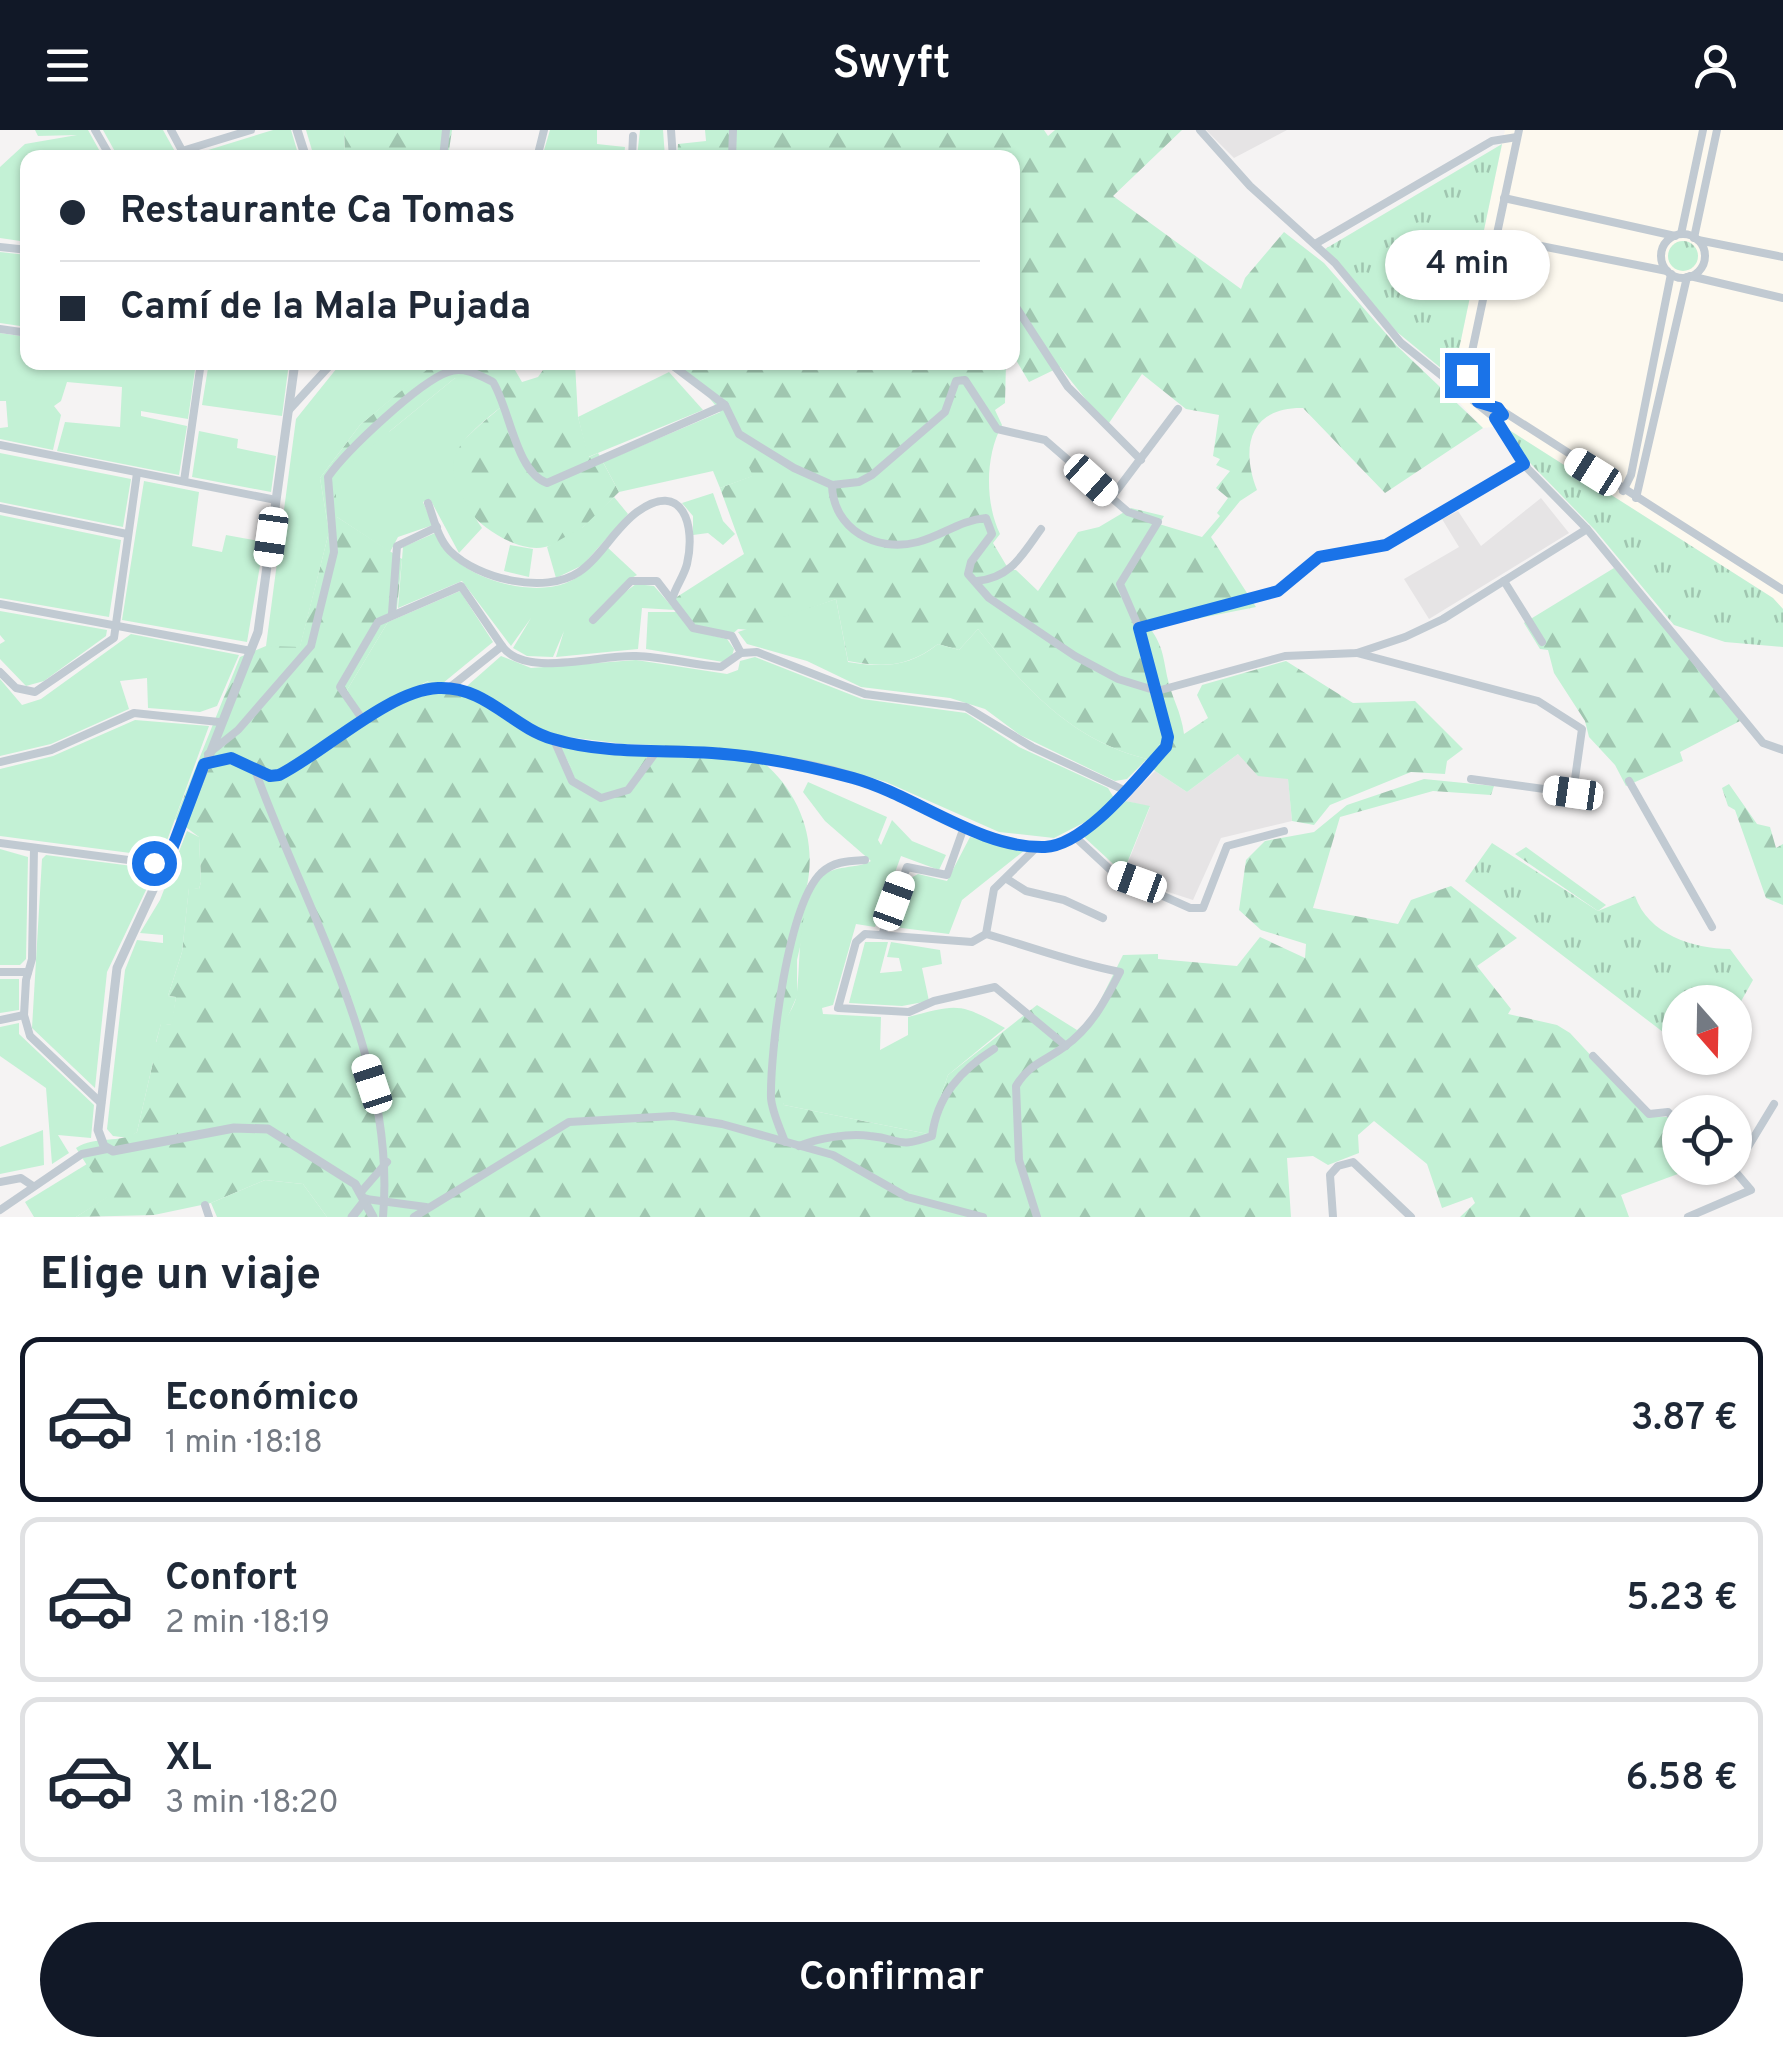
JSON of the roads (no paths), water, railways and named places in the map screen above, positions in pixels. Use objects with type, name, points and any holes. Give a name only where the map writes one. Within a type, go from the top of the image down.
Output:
[{"type":"street","points":[[195,150],[251,130]]},
{"type":"street","points":[[1200,130],[1250,186],[1315,244],[1401,343],[1499,417],[1779,588],[1783,598]]},
{"type":"street","points":[[1623,491],[1630,476],[1669,272],[1662,251],[1678,235],[1703,130]]},
{"type":"street","points":[[1636,498],[1689,277],[1700,269],[1704,257],[1696,239],[1716,130]]},
{"type":"street","points":[[1315,244],[1492,141],[1518,134],[1467,375],[1458,388]]},
{"type":"street","points":[[632,150],[633,136]]},
{"type":"street","points":[[1504,198],[1783,256]]},
{"type":"street","points":[[1496,237],[1783,298]]},
{"type":"street","points":[[1020,313],[1068,387],[1108,432],[1141,460]]},
{"type":"street","points":[[184,481],[200,370]]},
{"type":"street","points":[[0,1210],[94,1144],[117,968],[166,865],[219,722],[258,632],[294,370]]},
{"type":"street","points":[[289,410],[326,370]]},
{"type":"street","points":[[206,759],[225,743],[311,646],[334,552],[328,476],[355,444],[444,373],[462,370],[493,382],[511,416],[522,460],[535,479],[546,483],[724,405]]},
{"type":"street","points":[[206,759],[231,758],[270,776],[286,772],[363,720],[432,688],[450,688],[480,696],[554,740],[656,752],[717,753],[830,772],[879,785],[964,827],[1048,847],[1074,836],[1126,790],[1166,747],[1157,691],[1139,628],[1120,584],[1158,522],[1128,512],[1045,440],[997,429],[971,385],[956,381],[945,412],[872,474],[859,482],[832,485],[739,434],[724,405],[678,370]]},
{"type":"street","points":[[1467,375],[1479,403]]},
{"type":"street","points":[[1111,498],[1178,409]]},
{"type":"street","points":[[1499,417],[1524,464],[1587,529],[1763,743],[1783,750]]},
{"type":"street","points":[[0,446],[276,500]]},
{"type":"street","points":[[1139,628],[1278,591],[1319,557],[1386,545],[1524,464]]},
{"type":"street","points":[[0,672],[16,688],[44,689],[114,638],[137,473]]},
{"type":"street","points":[[832,485],[832,502],[846,528],[878,541],[906,544],[986,518],[992,534],[968,568],[968,574],[989,598],[1075,656],[1118,679],[1157,691],[1284,656],[1332,650],[1357,653],[1538,701],[1582,729],[1573,793],[1470,779]]},
{"type":"street","points":[[428,503],[447,548],[473,567],[516,579],[558,581],[584,568],[635,513],[667,500],[676,503],[687,517],[690,534],[685,571],[672,599]]},
{"type":"street","points":[[0,508],[127,534]]},
{"type":"street","points":[[392,613],[396,546],[437,527]]},
{"type":"street","points":[[977,581],[1005,576],[1041,529]]},
{"type":"street","points":[[1357,653],[1443,619],[1587,529]]},
{"type":"street","points":[[593,620],[625,586],[639,579],[657,581],[692,628],[732,636],[741,653]]},
{"type":"street","points":[[1504,581],[1542,642]]},
{"type":"street","points":[[363,720],[340,687],[378,622],[461,586],[502,646],[515,658],[539,663],[626,655],[721,667],[741,653],[786,659],[865,694],[966,708],[1032,747],[1126,790]]},
{"type":"street","points":[[0,604],[250,651]]},
{"type":"street","points":[[450,688],[502,646]]},
{"type":"street","points":[[0,762],[51,750],[134,713],[219,722]]},
{"type":"street","points":[[554,740],[572,781],[601,798],[628,790],[656,752]]},
{"type":"street","points":[[225,743],[231,758]]},
{"type":"street","points":[[255,770],[336,972],[372,1084],[387,1162],[383,1217]]},
{"type":"street","points":[[1629,781],[1712,927]]},
{"type":"street","points":[[882,935],[907,867],[947,875],[964,827]]},
{"type":"street","points":[[1074,836],[1116,875],[1190,908],[1203,908],[1227,846],[1284,831]]},
{"type":"street","points":[[0,843],[166,865]]},
{"type":"street","points":[[986,934],[994,889],[1038,846]]},
{"type":"street","points":[[34,848],[24,1015],[30,1036],[101,1103]]},
{"type":"street","points":[[785,1142],[771,1101],[771,1068],[796,924],[812,882],[824,870],[842,862],[865,860]]},
{"type":"street","points":[[1007,879],[1026,891],[1064,900],[1102,918]]},
{"type":"street","points":[[1037,1217],[1018,1160],[1016,1086],[1036,1060],[1066,1046],[1101,1009],[1120,972],[1069,963],[1059,954],[986,934],[972,942],[866,934],[856,942],[838,1008],[909,1012],[950,996],[996,987],[1028,1010],[1066,1046]]},
{"type":"street","points":[[0,972],[28,972]]},
{"type":"street","points":[[0,1020],[24,1015]]},
{"type":"street","points":[[799,1146],[862,1135],[900,1145],[932,1136],[952,1082],[965,1067],[994,1048]]},
{"type":"street","points":[[1593,1056],[1649,1114],[1662,1113]]},
{"type":"street","points":[[1752,1140],[1774,1104]]},
{"type":"street","points":[[414,1217],[546,1134],[590,1118],[699,1119],[846,1160],[907,1197],[983,1217]]},
{"type":"street","points":[[82,1154],[250,1126],[290,1140],[363,1196],[384,1203],[426,1207]]},
{"type":"street","points":[[98,1130],[107,1149]]},
{"type":"street","points":[[352,1217],[387,1162]]},
{"type":"street","points":[[1333,1217],[1330,1176],[1345,1163],[1359,1165],[1410,1217]]},
{"type":"street","points":[[0,1182],[22,1178],[33,1186]]},
{"type":"street","points":[[1688,1217],[1751,1190],[1747,1185]]},
{"type":"street","points":[[363,1196],[373,1217]]},
{"type":"street","points":[[205,1205],[210,1217]]}]
